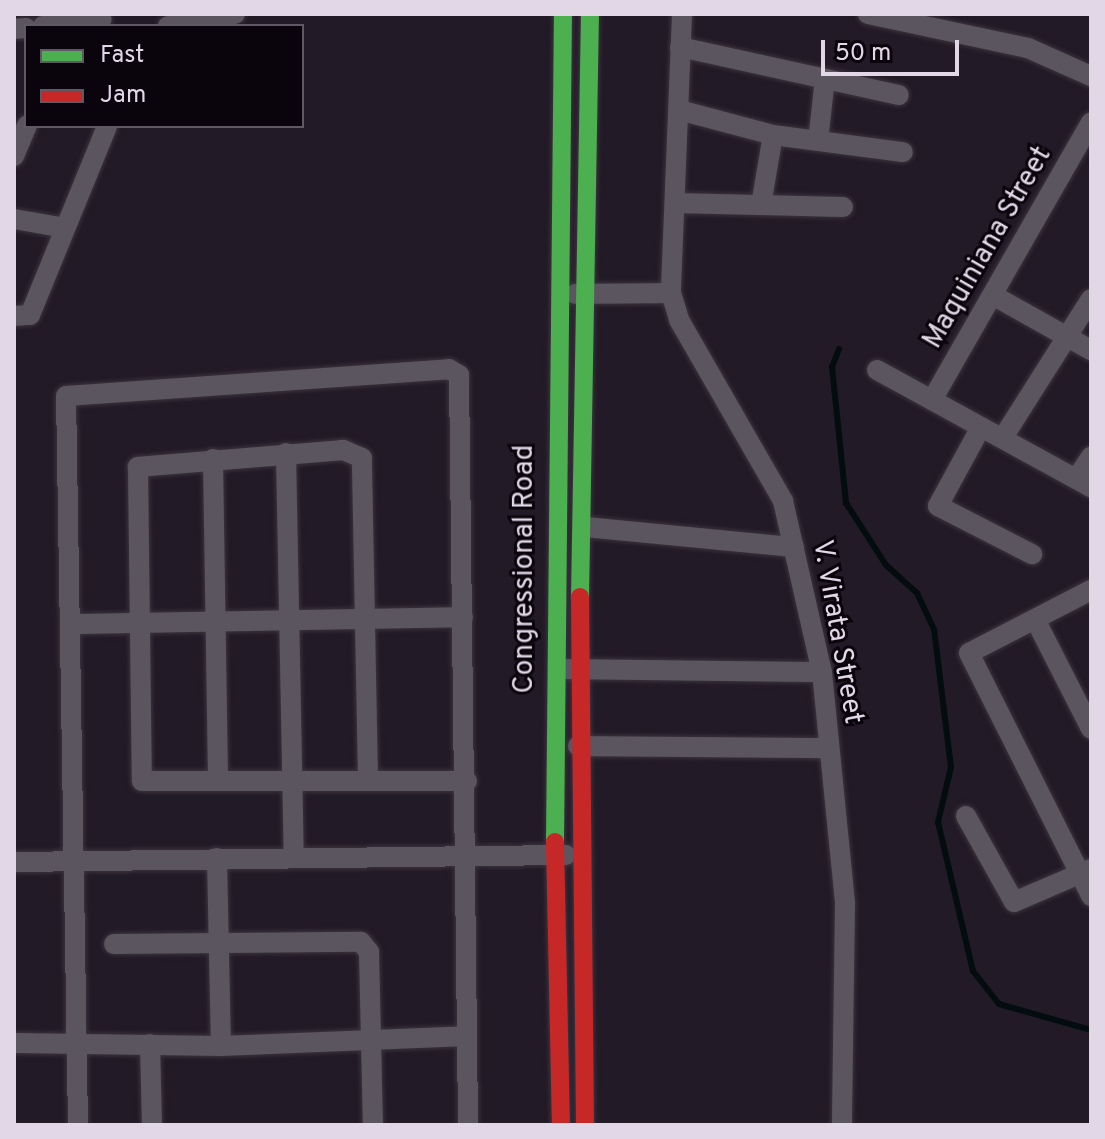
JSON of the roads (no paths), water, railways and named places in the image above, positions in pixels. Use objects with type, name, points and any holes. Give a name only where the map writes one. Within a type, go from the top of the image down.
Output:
[{"type":"main road","name":"Congressional Road","points":[[561,1125],[551,669],[563,14]]},
{"type":"main road","name":"Congressional Road","points":[[585,1125],[578,746],[585,527],[590,14]]},
{"type":"street","points":[[179,24],[235,14]]},
{"type":"street","points":[[556,294],[671,293],[682,14]]},
{"type":"street","points":[[870,14],[959,24],[1028,48],[1091,76]]},
{"type":"street","points":[[63,24],[102,20]]},
{"type":"street","points":[[680,47],[899,95]]},
{"type":"street","points":[[818,141],[825,79]]},
{"type":"street","points":[[679,110],[773,135],[903,152]]},
{"type":"street","name":"Maquiniana Street","points":[[932,400],[1085,149],[1091,122]]},
{"type":"street","points":[[14,156],[26,128]]},
{"type":"street","points":[[14,316],[30,315],[60,227],[106,128]]},
{"type":"street","points":[[761,205],[773,135]]},
{"type":"street","points":[[675,203],[843,207]]},
{"type":"street","points":[[14,219],[60,227]]},
{"type":"street","name":"V. Virata Street","points":[[671,293],[679,320],[783,501],[822,672],[845,904],[842,1125]]},
{"type":"street","points":[[996,297],[1091,350]]},
{"type":"street","points":[[1004,436],[1091,299]]},
{"type":"street","points":[[78,1125],[80,1042],[72,865],[74,624],[69,393],[449,369],[459,375],[467,781],[468,1125]]},
{"type":"street","points":[[877,370],[981,427],[1004,436],[1084,483],[1091,457]]},
{"type":"street","points":[[981,427],[938,506],[1032,554]]},
{"type":"street","points":[[368,779],[369,619],[362,458],[343,450],[286,453],[135,470],[144,622],[142,781],[292,778],[467,781]]},
{"type":"street","points":[[286,453],[294,857]]},
{"type":"street","points":[[213,459],[218,780]]},
{"type":"street","points":[[585,527],[794,547]]},
{"type":"street","points":[[1091,590],[969,653],[1085,872],[1091,896]]},
{"type":"street","points":[[74,624],[463,617]]},
{"type":"street","points":[[1036,621],[1091,729]]},
{"type":"street","points":[[551,669],[822,672]]},
{"type":"street","points":[[578,746],[829,748]]},
{"type":"street","points":[[966,816],[1014,902],[1085,872]]},
{"type":"street","points":[[14,862],[72,865],[217,858],[582,855]]},
{"type":"street","points":[[217,858],[221,1046]]},
{"type":"street","points":[[114,944],[361,942],[369,952],[373,1125]]},
{"type":"street","points":[[14,1043],[221,1046],[467,1036]]},
{"type":"street","points":[[150,1044],[152,1125]]},
{"type":"waterway","points":[[839,349],[832,367],[846,503],[886,565],[917,593],[934,629],[951,767],[938,822],[973,971],[999,1004],[1091,1030]]}]
